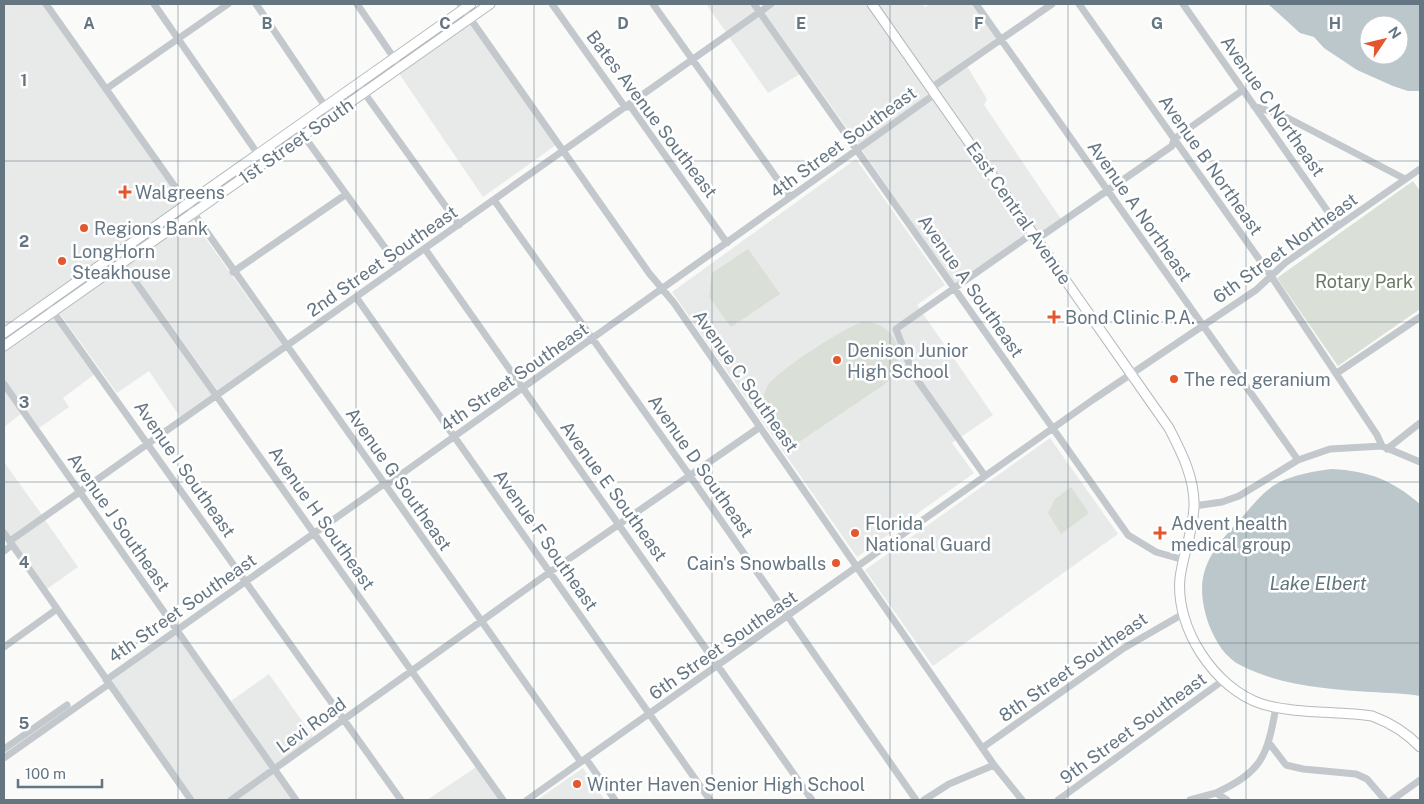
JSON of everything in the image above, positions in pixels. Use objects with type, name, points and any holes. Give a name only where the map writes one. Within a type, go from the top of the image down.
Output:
[{"type":"main road","name":"1st Street South","points":[[4,346],[490,4]]},
{"type":"main road","name":"East Central Avenue","points":[[872,4],[1169,428],[1180,450],[1190,479],[1194,506],[1180,589],[1183,614],[1189,633],[1201,654],[1224,680],[1253,700],[1276,707],[1372,716],[1387,721],[1404,732],[1420,747]]},
{"type":"main road","name":"1st Street South","points":[[4,331],[47,303],[358,84],[465,5]]},
{"type":"street","name":"Avenue G Southeast","points":[[46,4],[233,272],[482,621],[584,760],[616,800]]},
{"type":"street","points":[[154,4],[264,163]]},
{"type":"street","points":[[106,90],[228,4]]},
{"type":"street","points":[[256,4],[332,115]]},
{"type":"street","points":[[357,4],[400,67]]},
{"type":"street","name":"Bates Avenue Southeast","points":[[552,4],[625,107],[631,107],[727,242]]},
{"type":"street","points":[[653,4],[790,197]]},
{"type":"street","name":"Avenue A Southeast","points":[[754,4],[1128,535],[1156,552],[1184,560]]},
{"type":"street","name":"2nd Street Southeast","points":[[4,551],[11,543],[79,492],[771,4]]},
{"type":"street","name":"Avenue A Northeast","points":[[976,4],[1298,460]]},
{"type":"street","name":"4th Street Southeast","points":[[4,758],[177,630],[384,484],[390,484],[858,150],[1001,39],[1052,4]]},
{"type":"street","name":"Avenue B Northeast","points":[[1079,4],[1271,276],[1337,373],[1384,447]]},
{"type":"street","name":"Avenue C Northeast","points":[[1182,4],[1338,226]]},
{"type":"street","name":"Avenue C Southeast","points":[[465,5],[470,18],[760,427],[982,748],[1022,800]]},
{"type":"street","points":[[358,84],[460,225]]},
{"type":"street","points":[[985,476],[911,371],[896,330],[954,288],[1172,146],[1174,139],[1243,90]]},
{"type":"street","points":[[1254,106],[1284,116],[1405,179]]},
{"type":"street","points":[[297,126],[344,195],[399,267]]},
{"type":"street","name":"6th Street Northeast","points":[[1131,373],[1203,327],[1271,276],[1285,262],[1420,170]]},
{"type":"street","points":[[233,272],[344,195]]},
{"type":"street","name":"Avenue D Southeast","points":[[494,200],[690,476],[916,800]]},
{"type":"street","name":"Avenue E Southeast","points":[[425,249],[620,524],[812,800]]},
{"type":"street","name":"Avenue H Southeast","points":[[116,254],[314,533],[410,673],[504,800]]},
{"type":"street","name":"Avenue F Southeast","points":[[356,297],[710,800]]},
{"type":"street","name":"Avenue I Southeast","points":[[47,303],[54,310],[401,800]]},
{"type":"street","points":[[1337,373],[1420,317]]},
{"type":"street","name":"6th Street Southeast","points":[[527,800],[788,618],[1131,373]]},
{"type":"street","name":"Avenue J Southeast","points":[[4,384],[296,800]]},
{"type":"street","points":[[1384,447],[1420,423]]},
{"type":"street","name":"Levi Road","points":[[231,800],[550,572],[760,427]]},
{"type":"street","points":[[1194,506],[1222,502],[1239,496],[1298,460],[1340,448],[1384,447],[1420,462]]},
{"type":"street","points":[[4,533],[191,800]]},
{"type":"street","points":[[4,646],[57,609]]},
{"type":"street","name":"8th Street Southeast","points":[[982,748],[1124,648],[1183,614]]},
{"type":"street","name":"9th Street Southeast","points":[[1058,800],[1224,680]]},
{"type":"street","points":[[4,749],[67,705]]},
{"type":"street","points":[[1190,800],[1216,793],[1253,771],[1261,763],[1270,744],[1276,707]]},
{"type":"street","points":[[1270,744],[1286,765],[1303,769],[1356,774],[1367,779],[1385,800]]},
{"type":"street","points":[[924,800],[949,784],[994,765]]},
{"type":"street","points":[[1392,800],[1420,780]]},
{"type":"street","points":[[1216,793],[1227,800]]},
{"type":"shaded area","points":[[4,4],[46,4],[192,213],[51,307],[4,343]]},
{"type":"shaded area","points":[[706,4],[750,4],[756,11],[726,32]]},
{"type":"shaded area","points":[[776,4],[868,4],[931,93],[859,145],[764,12]]},
{"type":"shaded area","points":[[876,4],[922,4],[925,7],[930,4],[972,4],[996,38],[932,83]]},
{"type":"shaded area","points":[[759,16],[800,74],[768,93],[729,37]]},
{"type":"shaded area","points":[[469,22],[556,145],[483,197],[398,72]]},
{"type":"shaded area","points":[[967,66],[987,99],[984,105],[1061,219],[1038,234],[935,88]]},
{"type":"shaded area","points":[[934,98],[1028,232],[955,284],[862,150]]},
{"type":"shaded area","name":"Denison Junior High School","points":[[856,159],[945,285],[917,305],[993,415],[952,443],[974,473],[857,557],[672,292]]},
{"type":"shaded area","points":[[191,218],[282,345],[218,391],[127,263]]},
{"type":"shaded area","points":[[122,267],[212,394],[180,417],[149,371],[117,393],[58,311]]},
{"type":"shaded area","points":[[52,315],[95,374],[63,398],[69,407],[39,428],[4,378],[4,350]]},
{"type":"shaded area","points":[[4,390],[21,414],[4,427]]},
{"type":"shaded area","points":[[1050,438],[1118,534],[933,666],[865,570]]},
{"type":"shaded area","points":[[4,462],[42,515],[11,537],[4,528]]},
{"type":"shaded area","points":[[45,520],[78,567],[47,589],[14,542]]},
{"type":"shaded area","points":[[176,634],[271,769],[226,800],[195,800],[111,680]]},
{"type":"shaded area","points":[[269,674],[314,738],[276,765],[231,701]]},
{"type":"shaded area","points":[[476,767],[499,800],[427,800]]},
{"type":"shaded area","name":"Winter Haven Senior High School","points":[[583,768],[605,800],[537,800]]},
{"type":"shaded area","points":[[274,773],[292,800],[236,800]]},
{"type":"green space","name":"Rotary Park","points":[[1413,181],[1420,191],[1420,309],[1338,366],[1277,278]]},
{"type":"green space","points":[[748,249],[780,294],[731,327],[709,297],[712,273]]},
{"type":"green space","points":[[863,322],[885,328],[897,344],[899,354],[898,365],[893,375],[885,384],[790,448],[786,442],[793,436],[777,430],[766,417],[763,402],[767,387],[772,380],[796,361],[854,325]]},
{"type":"green space","points":[[1071,487],[1089,513],[1061,534],[1048,513],[1055,499]]},
{"type":"water","points":[[1268,4],[1420,4],[1420,91],[1408,91],[1393,86],[1357,70],[1324,48],[1314,37],[1300,33]]},
{"type":"water","name":"Lake Elbert","points":[[1332,469],[1357,472],[1379,478],[1400,489],[1420,504],[1420,696],[1321,688],[1257,673],[1236,663],[1226,654],[1209,625],[1202,591],[1203,577],[1213,552],[1222,540],[1272,486],[1295,476]]},
{"type":"place","name":"Walgreens","points":[[125,192]]},
{"type":"place","name":"Regions Bank","points":[[84,228]]},
{"type":"place","name":"LongHorn Steakhouse","points":[[62,261]]},
{"type":"place","name":"Bond Clinic P.A.","points":[[1054,317]]},
{"type":"place","name":"Denison Junior High School","points":[[837,360]]},
{"type":"place","name":"The red geranium","points":[[1174,379]]},
{"type":"place","name":"Florida National Guard","points":[[855,533]]},
{"type":"place","name":"Advent health medical group","points":[[1160,533]]},
{"type":"place","name":"Cain's Snowballs","points":[[836,563]]},
{"type":"place","name":"Winter Haven Senior High School","points":[[577,784]]}]
